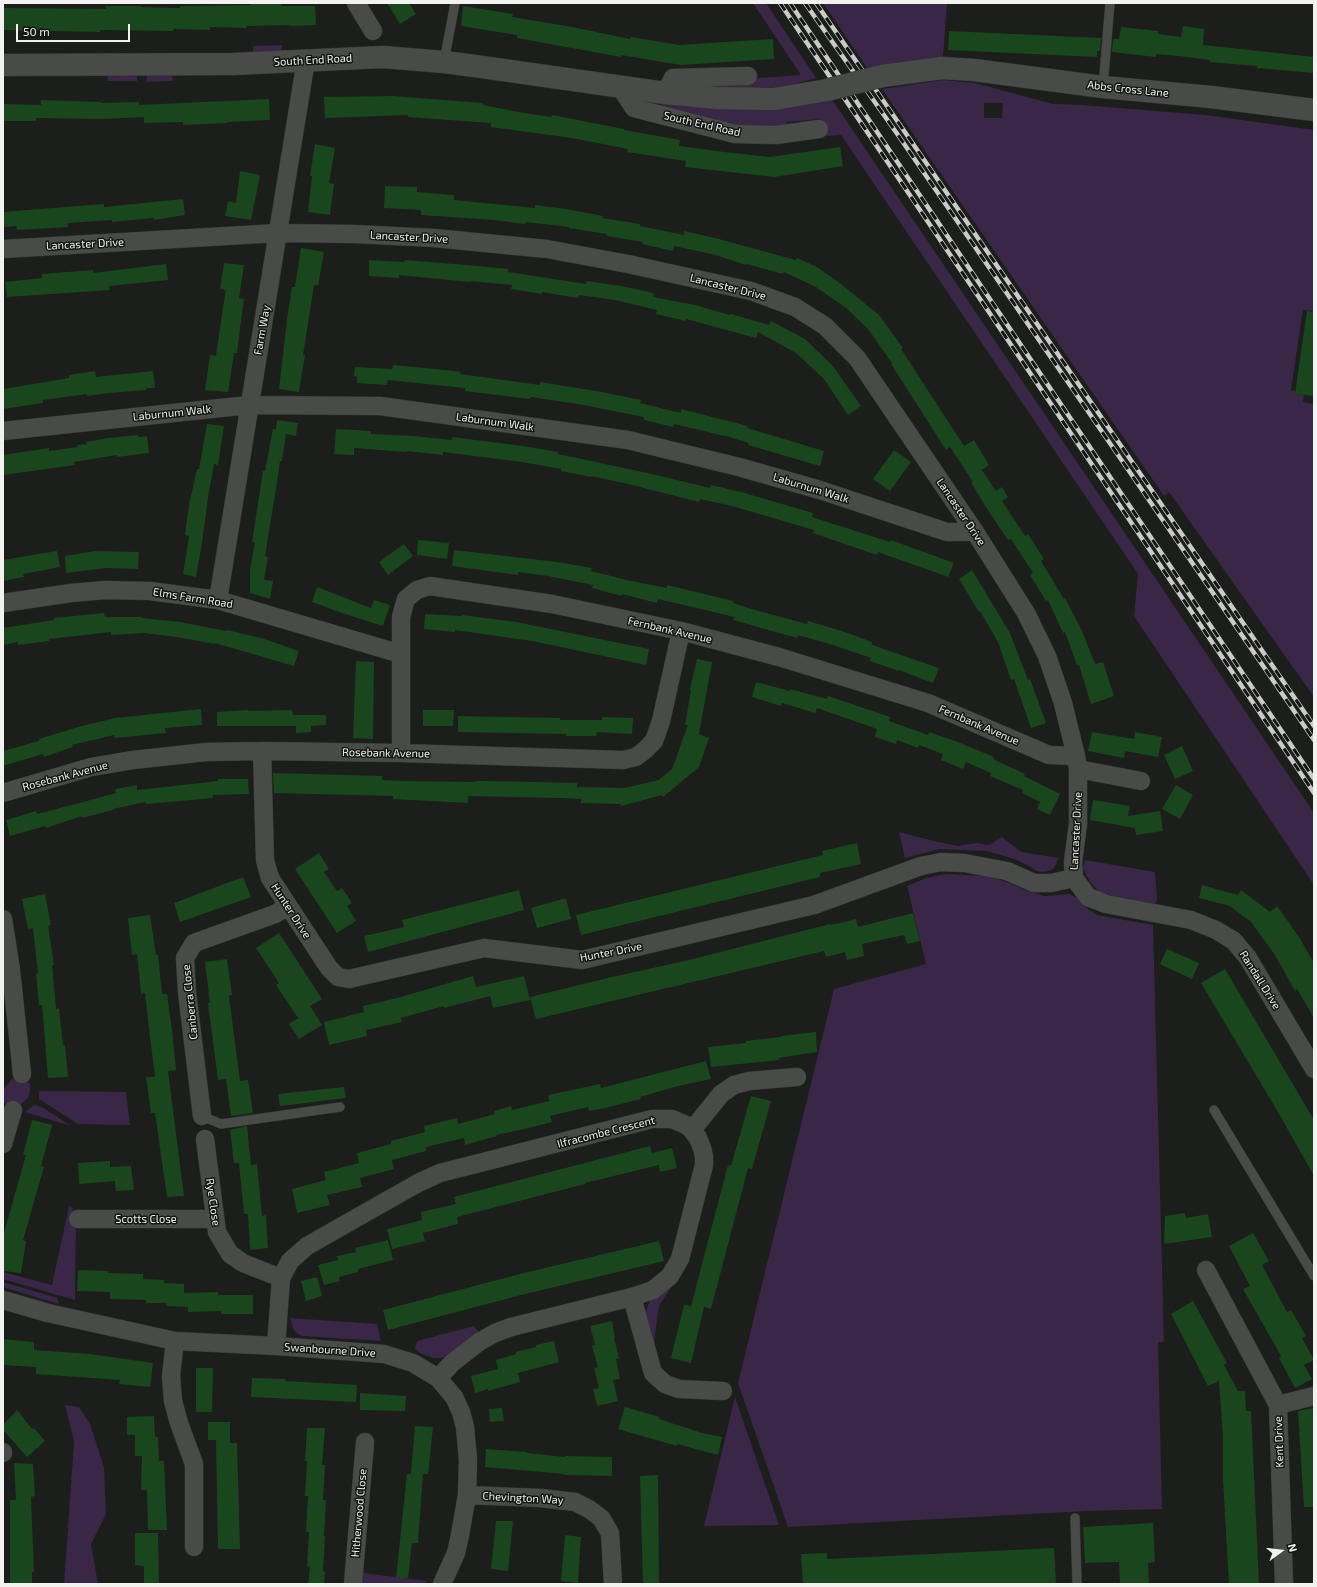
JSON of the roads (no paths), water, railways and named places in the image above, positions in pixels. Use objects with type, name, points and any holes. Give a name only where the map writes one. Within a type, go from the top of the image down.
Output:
[{"type":"street","points":[[356,3],[373,31]]},
{"type":"street","name":"South End Road","points":[[3,65],[113,66],[233,64],[383,57],[444,62],[665,93],[717,98],[774,99]]},
{"type":"street","name":"Farm Way","points":[[218,600],[306,60]]},
{"type":"street","name":"Abbs Cross Lane","points":[[774,99],[827,90],[882,76],[942,68],[974,70],[1103,87],[1211,97],[1314,110]]},
{"type":"street","name":"South End Road","points":[[665,93],[673,78],[748,76]]},
{"type":"street","name":"South End Road","points":[[620,87],[634,108],[735,134],[776,135],[819,129]]},
{"type":"street","name":"Lancaster Drive","points":[[3,249],[278,233],[355,234],[434,238],[547,249],[628,264],[751,291],[795,307],[825,326],[857,358],[975,532],[1026,613],[1047,656],[1063,703],[1077,763],[1078,824],[1073,862],[1074,878]]},
{"type":"street","name":"Laburnum Walk","points":[[3,431],[249,405],[380,406],[628,440],[739,467],[812,488],[947,532],[975,532]]},
{"type":"street","name":"Fernbank Avenue","points":[[401,753],[401,617],[406,599],[416,590],[430,586],[552,604],[680,631],[779,657],[928,703],[1048,755],[1141,781]]},
{"type":"street","name":"Elms Farm Road","points":[[3,603],[71,593],[105,590],[150,591],[218,600],[401,654]]},
{"type":"street","name":"Rosebank Avenue","points":[[3,793],[91,767],[133,760],[206,752],[262,751],[401,753],[612,761],[624,760],[636,757],[654,741],[658,732],[680,631]]},
{"type":"street","name":"Hunter Drive","points":[[262,751],[265,860],[270,878],[329,968],[338,977],[349,979],[484,948],[582,960],[814,905],[921,866],[941,862],[964,863],[1007,871],[1034,882],[1051,884],[1074,878]]},
{"type":"street","name":"Randall Drive","points":[[1074,878],[1088,897],[1106,904],[1191,920],[1216,930],[1234,941],[1248,958],[1314,1069]]},
{"type":"street","name":"Canberra Close","points":[[202,1116],[185,958],[194,943],[275,914],[288,906]]},
{"type":"street","points":[[3,918],[12,978],[22,1074]]},
{"type":"street","points":[[438,1378],[452,1362],[479,1342],[495,1333],[511,1327],[632,1297],[658,1287],[670,1276],[680,1259],[704,1166],[702,1148],[698,1138],[692,1130],[721,1094],[734,1085],[749,1081],[797,1077]]},
{"type":"street","points":[[3,1144],[13,1110]]},
{"type":"street","name":"Ilfracombe Crescent","points":[[276,1346],[281,1278],[290,1261],[307,1246],[418,1183],[440,1173],[652,1119],[672,1119],[686,1125],[692,1130]]},
{"type":"street","name":"Rye Close","points":[[205,1139],[214,1220],[217,1232],[230,1254],[243,1263],[281,1278]]},
{"type":"street","name":"Scotts Close","points":[[78,1219],[214,1220]]},
{"type":"street","name":"Kent Drive","points":[[1206,1270],[1278,1405],[1284,1584]]},
{"type":"street","points":[[632,1297],[653,1373],[665,1384],[679,1388],[723,1391]]},
{"type":"street","name":"Swanbourne Drive","points":[[3,1300],[55,1315],[175,1342],[276,1346],[384,1354],[412,1363],[438,1378],[454,1397],[461,1412],[465,1427],[468,1460],[467,1495],[456,1553],[442,1584]]},
{"type":"street","points":[[175,1342],[171,1376],[173,1401],[179,1423],[194,1464],[194,1547]]},
{"type":"street","points":[[1278,1405],[1314,1396]]},
{"type":"street","name":"Hitherwood Close","points":[[353,1584],[365,1442]]},
{"type":"street","name":"Chevington Way","points":[[467,1495],[540,1498],[575,1502],[589,1509],[601,1518],[610,1533],[614,1584]]},
{"type":"lane","points":[[444,62],[455,3]]},
{"type":"lane","points":[[1103,87],[1110,3]]},
{"type":"lane","points":[[202,1116],[221,1124],[340,1107]]},
{"type":"lane","points":[[1214,1110],[1314,1276]]},
{"type":"lane","points":[[1075,1518],[1076,1584]]},
{"type":"railway","points":[[780,3],[1314,793]]},
{"type":"railway","points":[[790,3],[1314,779]]},
{"type":"railway","points":[[805,3],[898,135],[1314,740]]},
{"type":"railway","points":[[816,3],[1314,726]]}]
